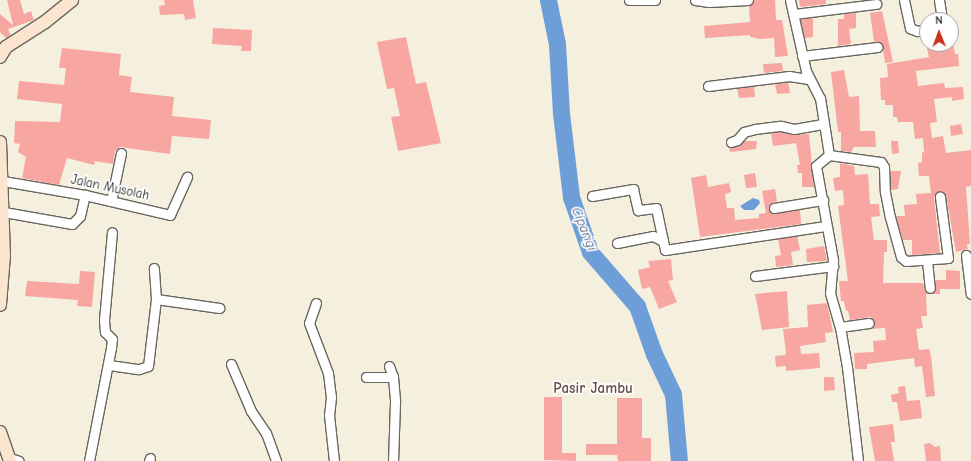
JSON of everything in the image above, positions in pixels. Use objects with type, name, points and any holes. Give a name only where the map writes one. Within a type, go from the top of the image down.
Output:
[{"type":"main road","points":[[2,48],[45,22],[72,0]]},
{"type":"main road","points":[[0,142],[4,212],[4,256],[0,305]]},
{"type":"main road","points":[[0,432],[13,460]]},
{"type":"street","points":[[629,0],[655,0]]},
{"type":"street","points":[[695,0],[709,2],[748,0]]},
{"type":"street","points":[[790,0],[807,75],[816,87],[820,98],[823,124],[830,155]]},
{"type":"street","points":[[904,0],[910,28],[919,31]]},
{"type":"street","points":[[940,0],[941,12]]},
{"type":"street","points":[[794,14],[876,4]]},
{"type":"street","points":[[802,56],[877,48]]},
{"type":"street","points":[[708,86],[807,75]]},
{"type":"street","points":[[731,142],[737,140],[744,132],[755,129],[781,126],[794,129],[823,124]]},
{"type":"street","points":[[111,201],[121,153]]},
{"type":"street","points":[[858,461],[852,401],[840,327],[830,293],[833,266],[825,226],[823,200],[816,166],[830,155],[881,162],[884,167],[889,211],[900,257],[913,262],[968,255],[971,294]]},
{"type":"street","name":"Jalan Musolah","points":[[3,181],[85,194],[170,215],[187,177]]},
{"type":"street","points":[[592,196],[633,189],[638,210],[656,208],[665,250],[825,226]]},
{"type":"street","points":[[4,212],[72,224],[80,216],[85,194]]},
{"type":"street","points":[[940,197],[948,258]]},
{"type":"street","points":[[774,208],[823,200]]},
{"type":"street","points":[[89,461],[109,365],[112,339],[105,332],[104,320],[112,232]]},
{"type":"street","points":[[617,243],[648,236],[663,241]]},
{"type":"street","points":[[926,261],[930,288]]},
{"type":"street","points":[[755,276],[833,266]]},
{"type":"street","points":[[109,365],[139,369],[148,366],[156,299],[154,268]]},
{"type":"street","points":[[156,299],[220,308]]},
{"type":"street","points":[[316,303],[309,323],[328,373],[331,397],[329,415],[334,461]]},
{"type":"street","points":[[840,327],[869,323]]},
{"type":"street","points":[[231,364],[251,411],[266,433],[276,461]]},
{"type":"street","points":[[389,366],[393,376],[396,402],[393,461]]},
{"type":"street","points":[[366,377],[393,376]]},
{"type":"water","points":[[753,198],[759,200],[760,203],[754,210],[744,210],[740,206]]},
{"type":"building","points":[[7,0],[20,0],[24,14],[31,11],[34,20],[8,29],[11,35],[6,38],[0,32],[0,14],[13,25]]},
{"type":"building","points":[[164,0],[193,0],[196,18],[185,20],[184,14],[160,15],[159,6],[165,5]]},
{"type":"building","points":[[754,0],[775,0],[776,20],[782,20],[788,56],[775,57],[774,38],[760,39],[750,37],[750,35],[705,38],[704,26],[750,22],[749,6]]},
{"type":"building","points":[[799,0],[826,0],[826,4],[800,7]]},
{"type":"building","points":[[882,11],[893,62],[885,63],[882,44],[874,41],[870,13]]},
{"type":"building","points":[[856,13],[856,28],[849,29],[851,44],[838,46],[838,19],[844,19],[844,14]]},
{"type":"building","points":[[813,18],[813,37],[805,38],[800,19]]},
{"type":"building","points":[[213,28],[252,30],[251,51],[241,51],[242,46],[212,44]]},
{"type":"building","points":[[406,37],[416,84],[426,82],[441,143],[398,151],[391,117],[400,116],[394,88],[387,89],[377,42]]},
{"type":"building","points":[[62,48],[121,54],[119,75],[132,77],[130,92],[174,97],[172,116],[211,120],[209,139],[172,136],[170,154],[120,147],[115,151],[113,164],[95,161],[94,165],[67,158],[59,185],[22,178],[26,157],[18,152],[20,144],[14,143],[15,121],[60,122],[62,104],[17,99],[19,81],[64,85],[66,68],[59,68]]},
{"type":"building","points":[[928,52],[955,52],[955,54],[958,54],[959,66],[916,71],[918,86],[944,83],[945,88],[963,87],[964,99],[952,101],[952,97],[934,99],[937,122],[930,123],[932,138],[943,136],[946,153],[971,150],[971,186],[966,187],[970,244],[967,244],[968,249],[956,252],[946,196],[939,191],[934,198],[940,253],[912,255],[912,240],[903,240],[896,216],[905,216],[904,205],[917,204],[916,194],[931,193],[929,176],[919,176],[918,163],[922,162],[922,153],[924,152],[923,138],[915,139],[913,122],[898,122],[897,117],[893,117],[893,105],[885,105],[885,100],[881,100],[880,78],[888,77],[887,64],[929,57]]},
{"type":"building","points":[[782,63],[783,71],[764,73],[763,64]]},
{"type":"building","points":[[844,70],[849,97],[859,96],[860,131],[875,131],[876,147],[854,147],[851,152],[841,151],[841,132],[838,132],[831,72]]},
{"type":"building","points":[[788,82],[790,93],[777,94],[775,84]]},
{"type":"building","points":[[754,86],[755,97],[739,98],[737,88]]},
{"type":"building","points":[[961,124],[963,134],[951,136],[950,126]]},
{"type":"building","points":[[781,132],[793,135],[809,134],[814,187],[802,187],[802,173],[798,173],[797,165],[800,165],[796,143],[773,146],[771,133]]},
{"type":"building","points":[[744,141],[757,141],[756,149],[730,152],[729,147],[739,146]]},
{"type":"building","points":[[891,141],[898,141],[899,153],[892,154]]},
{"type":"building","points":[[840,163],[854,166],[855,175],[868,174],[870,204],[879,204],[880,216],[871,217],[874,240],[887,240],[887,252],[884,252],[883,283],[923,283],[925,291],[930,294],[926,294],[927,316],[921,316],[923,328],[916,329],[919,350],[929,349],[931,356],[935,396],[926,397],[922,366],[915,367],[914,358],[867,364],[867,369],[855,369],[854,353],[874,352],[873,341],[886,340],[885,328],[870,329],[875,323],[871,317],[850,320],[844,301],[841,301],[839,281],[848,281],[838,206],[844,205],[843,190],[835,191],[833,178],[840,177]]},
{"type":"building","points":[[890,171],[901,171],[898,189],[891,190]]},
{"type":"building","points":[[755,173],[757,187],[746,188],[744,175]]},
{"type":"building","points":[[706,175],[708,187],[729,183],[731,192],[725,194],[727,208],[734,208],[735,220],[759,218],[759,214],[766,213],[762,191],[775,189],[777,201],[770,204],[769,211],[775,214],[800,210],[801,224],[700,237],[691,178]]},
{"type":"building","points":[[797,236],[800,250],[791,252],[793,265],[776,267],[775,256],[781,255],[778,239]]},
{"type":"building","points":[[824,246],[827,261],[807,262],[806,249]]},
{"type":"building","points":[[671,259],[673,280],[668,281],[677,302],[659,309],[650,287],[642,289],[638,270],[650,267],[648,261]]},
{"type":"building","points":[[946,270],[960,271],[960,289],[940,289],[940,294],[930,294],[936,290],[935,280],[946,280]]},
{"type":"building","points":[[80,271],[95,272],[92,307],[77,306],[78,300],[25,296],[27,281],[79,284]]},
{"type":"building","points":[[787,291],[789,327],[762,330],[755,294]]},
{"type":"building","points":[[827,303],[833,332],[825,333],[826,342],[800,346],[801,354],[819,353],[820,368],[786,371],[786,366],[776,367],[775,356],[785,355],[786,353],[783,329],[808,327],[807,305]]},
{"type":"building","points":[[824,377],[834,377],[835,390],[824,391]]},
{"type":"building","points":[[905,386],[907,401],[920,400],[922,418],[900,421],[897,402],[892,402],[891,395],[899,393],[898,387]]},
{"type":"building","points":[[544,397],[562,397],[562,453],[576,453],[576,461],[544,460]]},
{"type":"building","points":[[617,398],[642,398],[642,438],[651,438],[651,461],[618,461],[617,455],[586,455],[586,444],[617,444]]},
{"type":"building","points":[[893,424],[895,442],[891,442],[894,461],[875,461],[869,427]]},
{"type":"building","points":[[930,443],[935,447],[940,446],[941,461],[926,461],[924,444]]},
{"type":"waterway","name":"Ciparigi","points":[[548,0],[557,44],[561,113],[571,197],[590,252],[637,306],[654,354],[673,394],[679,461]]},
{"type":"district","name":"Pasir Jambu","points":[[593,389]]}]
